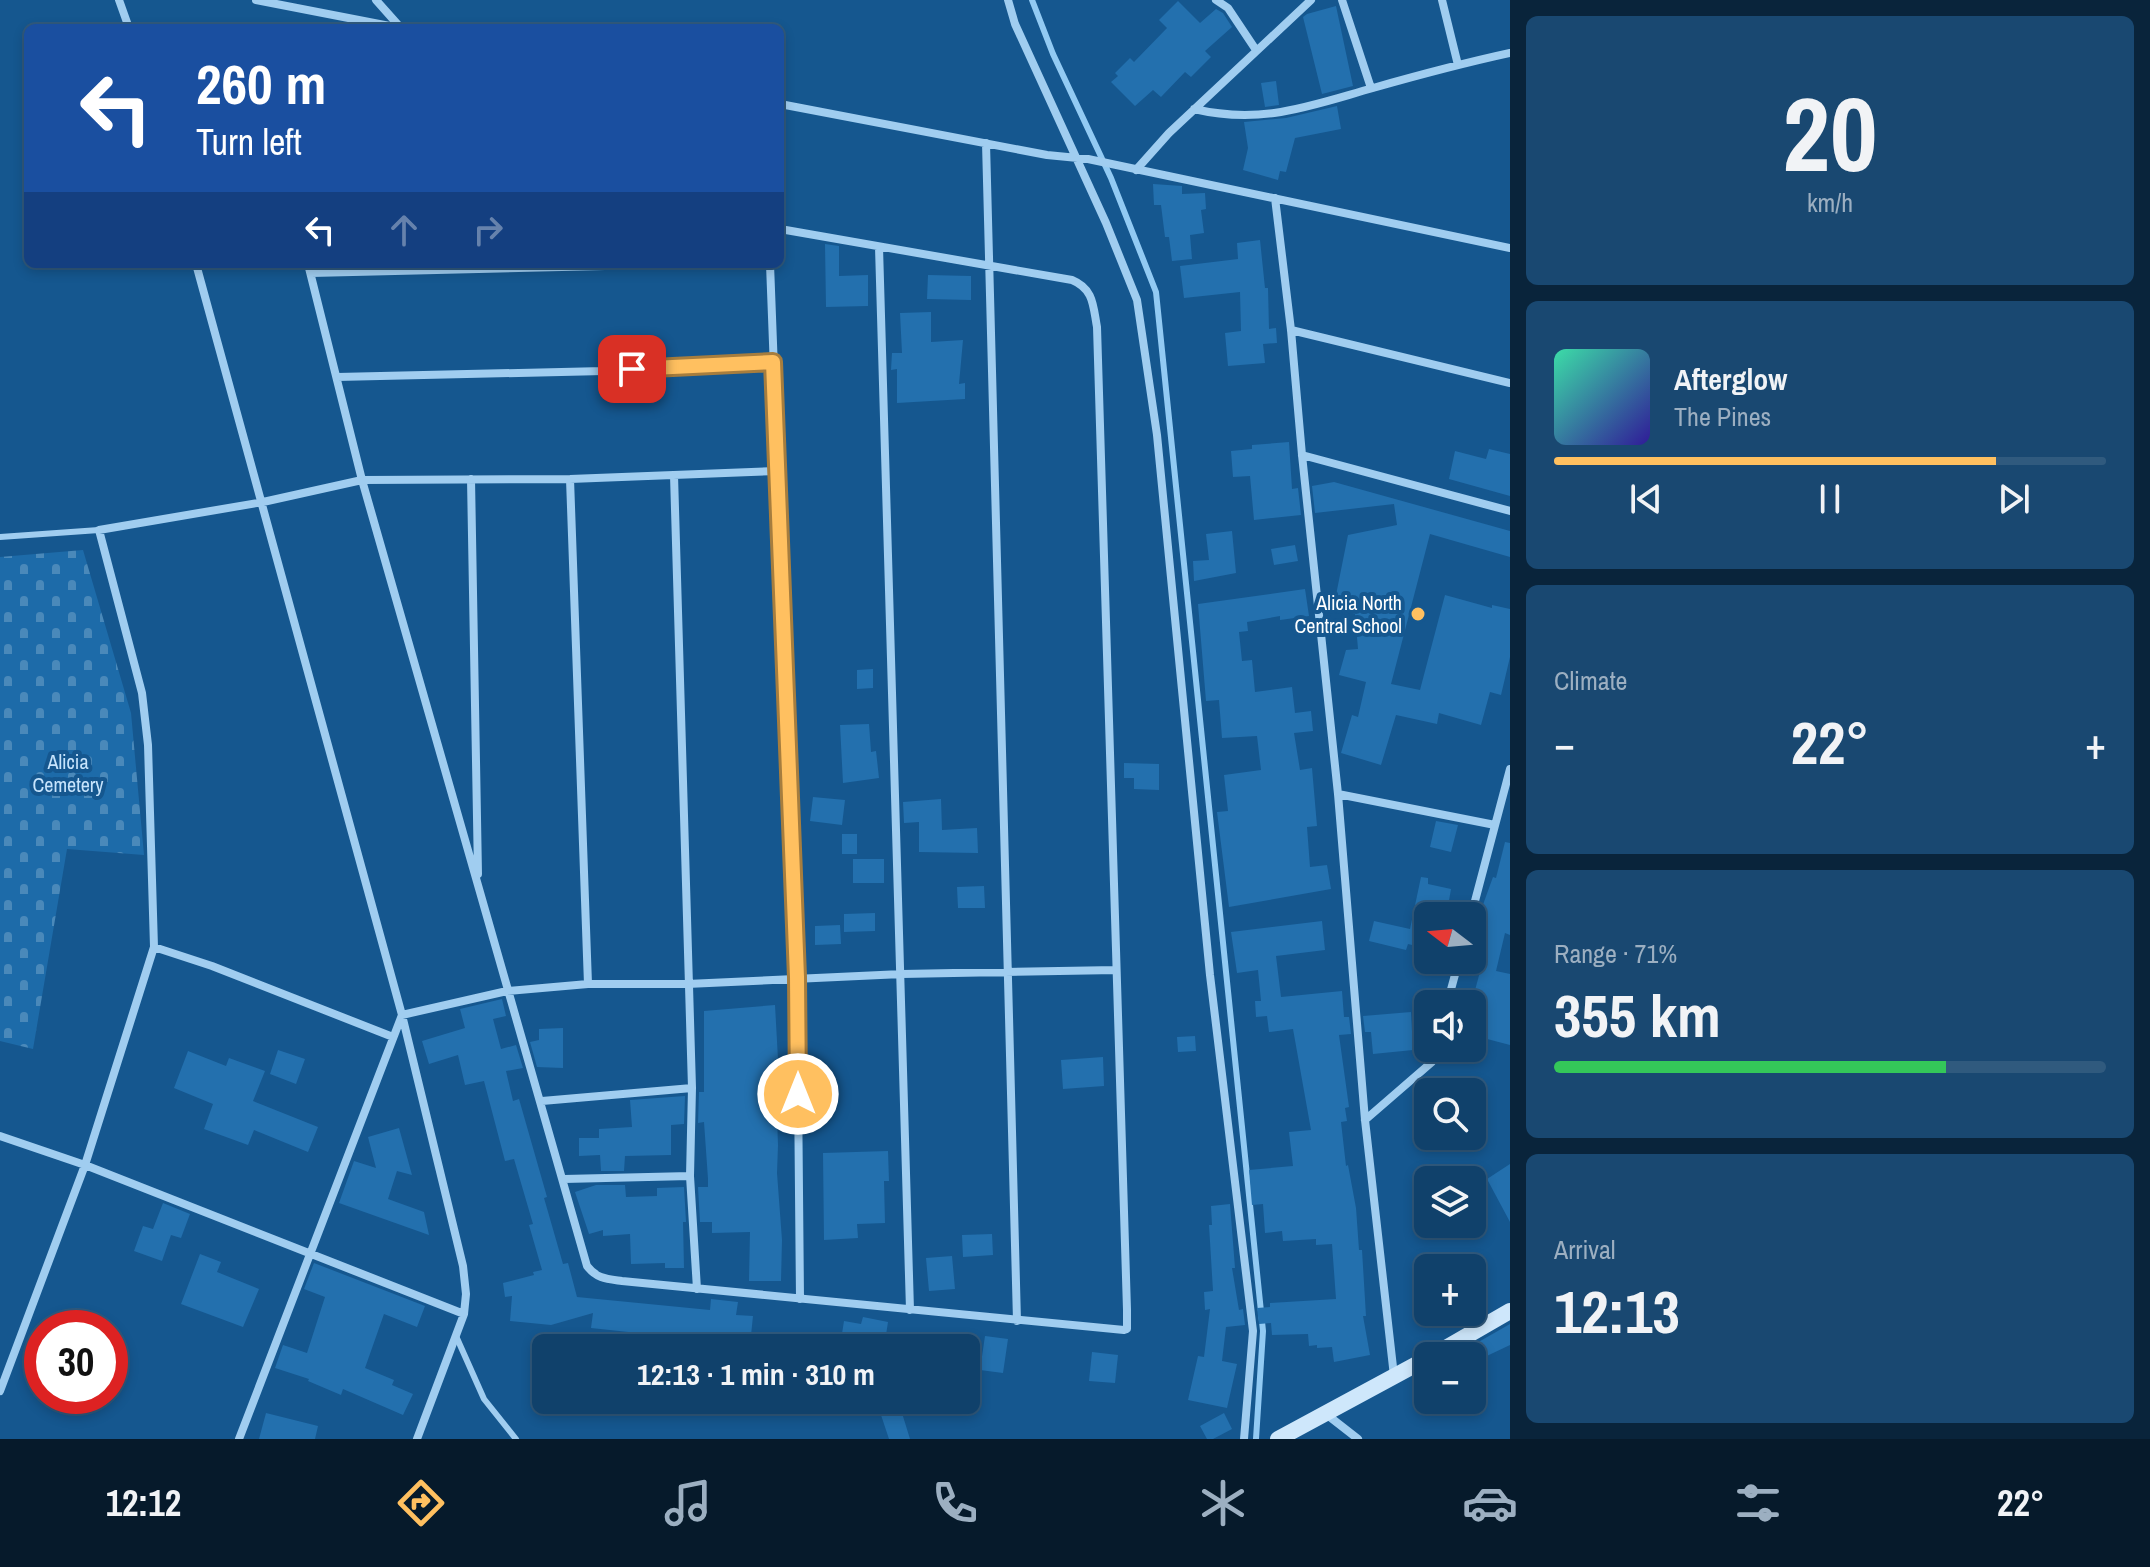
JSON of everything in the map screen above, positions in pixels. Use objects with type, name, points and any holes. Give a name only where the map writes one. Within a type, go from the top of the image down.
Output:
[{"type":"main road","points":[[1456,1342],[1510,1311]]},
{"type":"main road","points":[[1278,1439],[1414,1366]]},
{"type":"street","points":[[119,0],[128,24]]},
{"type":"street","points":[[256,0],[379,24]]},
{"type":"street","points":[[376,0],[397,24]]},
{"type":"street","points":[[1008,0],[1015,24],[1137,300],[1157,435],[1210,975],[1253,1331],[1244,1439]]},
{"type":"street","points":[[1216,0],[1228,8],[1256,50]]},
{"type":"street","points":[[1136,170],[1194,109],[1311,0]]},
{"type":"street","points":[[1342,0],[1371,88]]},
{"type":"street","points":[[1442,0],[1458,65]]},
{"type":"street","points":[[1194,109],[1223,116],[1260,116],[1299,109],[1510,53]]},
{"type":"street","points":[[784,105],[1047,155],[1088,159],[1510,248]]},
{"type":"street","points":[[986,143],[1017,1321]]},
{"type":"street","points":[[1275,198],[1338,794],[1365,1120],[1394,1378]]},
{"type":"street","points":[[385,268],[309,269],[362,480],[587,1266],[605,1279],[1017,1321],[1127,1329],[1097,343],[1091,295],[1083,285],[1072,280],[784,230]]},
{"type":"street","points":[[879,247],[910,1310]]},
{"type":"street","points":[[197,268],[402,1015],[463,1266],[466,1294],[464,1314],[417,1439]]},
{"type":"street","points":[[770,268],[797,977],[800,1299]]},
{"type":"street","points":[[1291,330],[1510,383]]},
{"type":"street","points":[[337,377],[604,371],[773,362]]},
{"type":"street","points":[[1302,455],[1510,511]]},
{"type":"street","points":[[0,1391],[85,1165],[154,947],[148,745],[142,693],[99,530],[263,502],[362,480],[570,479],[777,471]]},
{"type":"street","points":[[674,475],[692,1088],[690,1176],[697,1289]]},
{"type":"street","points":[[471,479],[478,888]]},
{"type":"street","points":[[570,479],[588,984]]},
{"type":"street","points":[[1475,902],[1510,769]]},
{"type":"street","points":[[1338,794],[1495,825]]},
{"type":"street","points":[[154,947],[212,966],[393,1037]]},
{"type":"street","points":[[402,1015],[507,991],[588,984],[687,984],[797,977],[1116,970]]},
{"type":"street","points":[[239,1439],[402,1015]]},
{"type":"street","points":[[1365,1120],[1432,1062]]},
{"type":"street","points":[[542,1101],[692,1088]]},
{"type":"street","points":[[0,1136],[85,1165],[464,1314]]},
{"type":"street","points":[[564,1179],[690,1176]]},
{"type":"street","points":[[1326,1414],[1358,1439]]},
{"type":"lane","points":[[0,537],[99,530]]},
{"type":"lane","points":[[455,1336],[484,1399],[516,1439]]},
{"type":"green space","name":"Alicia Cemetery","points":[[83,550],[131,713],[144,855],[67,849],[33,1049],[0,1041],[0,557]]},
{"type":"building","points":[[1178,1],[1200,23],[1216,9],[1223,13],[1232,27],[1205,51],[1211,57],[1191,77],[1185,72],[1161,97],[1153,90],[1135,106],[1111,82],[1118,76],[1115,73],[1130,58],[1134,62],[1167,28],[1159,20]]},
{"type":"building","points":[[1336,6],[1353,86],[1322,94],[1303,17]]},
{"type":"building","points":[[1276,81],[1279,105],[1265,107],[1261,83]]},
{"type":"building","points":[[1337,106],[1341,129],[1295,138],[1286,172],[1280,171],[1278,180],[1243,170],[1248,148],[1244,122],[1286,118]]},
{"type":"building","points":[[1153,184],[1182,186],[1182,194],[1205,193],[1206,209],[1201,210],[1204,233],[1190,235],[1192,259],[1172,261],[1161,205],[1154,205]]},
{"type":"building","points":[[1260,240],[1265,288],[1268,288],[1269,329],[1276,328],[1277,343],[1263,344],[1265,363],[1228,366],[1225,333],[1241,331],[1240,292],[1184,298],[1180,266],[1238,259],[1237,243]]},
{"type":"building","points":[[825,244],[839,246],[839,276],[868,275],[868,306],[826,307]]},
{"type":"building","points":[[928,275],[971,276],[971,300],[927,299]]},
{"type":"building","points":[[931,312],[931,342],[963,340],[959,384],[965,383],[965,399],[897,403],[897,369],[891,370],[892,353],[902,353],[900,313]]},
{"type":"building","points":[[1289,442],[1292,489],[1298,488],[1301,515],[1254,520],[1250,476],[1233,477],[1231,451],[1252,449],[1252,445]]},
{"type":"building","points":[[1489,449],[1510,454],[1510,496],[1449,479],[1455,451],[1486,459]]},
{"type":"building","points":[[1334,482],[1510,531],[1510,557],[1430,534],[1391,684],[1420,690],[1445,595],[1492,608],[1492,605],[1510,609],[1510,657],[1501,695],[1490,692],[1481,725],[1439,713],[1437,724],[1396,715],[1381,765],[1341,753],[1352,715],[1358,717],[1366,682],[1339,675],[1346,650],[1358,649],[1355,614],[1333,610],[1348,535],[1397,525],[1394,504],[1315,513],[1312,486]]},
{"type":"building","points":[[1232,531],[1236,573],[1194,581],[1193,561],[1209,560],[1206,534]]},
{"type":"building","points":[[1295,545],[1298,561],[1274,565],[1271,549]]},
{"type":"building","points":[[1305,589],[1309,616],[1280,620],[1280,616],[1247,622],[1248,631],[1239,632],[1242,661],[1252,660],[1255,692],[1292,687],[1295,713],[1311,711],[1313,731],[1294,733],[1300,770],[1312,768],[1317,826],[1307,827],[1310,867],[1327,865],[1331,889],[1229,907],[1217,812],[1228,811],[1224,775],[1261,770],[1257,736],[1222,738],[1219,700],[1206,701],[1198,604]]},
{"type":"building","points":[[873,669],[873,688],[857,689],[857,670]]},
{"type":"building","points":[[869,724],[871,752],[876,751],[879,778],[843,783],[840,725]]},
{"type":"building","points":[[1124,763],[1159,764],[1159,790],[1134,789],[1134,778],[1124,778]]},
{"type":"building","points":[[813,797],[845,800],[842,825],[810,821]]},
{"type":"building","points":[[941,799],[942,830],[977,828],[978,853],[919,852],[919,822],[904,823],[903,802]]},
{"type":"building","points":[[1436,821],[1458,825],[1451,852],[1430,847]]},
{"type":"building","points":[[842,834],[857,834],[857,854],[842,854]]},
{"type":"building","points":[[1505,842],[1510,843],[1510,935],[1505,933],[1496,971],[1510,974],[1510,1045],[1486,1039],[1486,990],[1475,990],[1479,974],[1486,974],[1484,902],[1493,877],[1496,878]]},
{"type":"building","points":[[853,859],[884,859],[884,883],[853,883]]},
{"type":"building","points":[[1421,877],[1428,878],[1428,884],[1451,889],[1449,902],[1416,902]]},
{"type":"building","points":[[984,886],[985,908],[958,908],[957,887]]},
{"type":"building","points":[[1414,910],[1414,946],[1408,944],[1406,950],[1369,941],[1374,921],[1410,929]]},
{"type":"building","points":[[875,913],[875,931],[844,932],[844,914]]},
{"type":"building","points":[[1322,921],[1325,950],[1276,956],[1281,997],[1342,991],[1344,1017],[1349,1017],[1351,1034],[1339,1035],[1349,1107],[1345,1108],[1347,1121],[1341,1122],[1346,1166],[1356,1208],[1359,1250],[1362,1250],[1366,1316],[1363,1316],[1370,1355],[1334,1362],[1332,1347],[1309,1346],[1308,1334],[1272,1335],[1271,1323],[1259,1324],[1257,1308],[1270,1307],[1270,1303],[1336,1299],[1332,1244],[1316,1245],[1316,1239],[1283,1241],[1282,1231],[1265,1233],[1263,1204],[1252,1205],[1249,1170],[1293,1166],[1289,1132],[1311,1130],[1293,1029],[1269,1032],[1267,1016],[1256,1017],[1255,1001],[1261,1001],[1258,970],[1237,973],[1231,932]]},
{"type":"building","points":[[840,925],[841,944],[815,945],[815,926]]},
{"type":"building","points":[[502,999],[506,1016],[493,1019],[501,1049],[516,1045],[523,1068],[506,1071],[513,1101],[519,1099],[563,1264],[568,1263],[577,1297],[710,1310],[711,1299],[738,1302],[736,1315],[753,1316],[751,1334],[647,1334],[591,1328],[593,1313],[551,1325],[510,1321],[512,1296],[505,1297],[503,1283],[542,1270],[529,1225],[533,1224],[514,1159],[505,1161],[484,1081],[465,1085],[458,1055],[429,1064],[422,1041],[465,1028],[460,1009]]},
{"type":"building","points":[[775,1005],[781,1281],[749,1281],[750,1232],[712,1233],[712,1222],[700,1222],[698,1187],[708,1187],[704,1122],[698,1123],[699,1092],[704,1092],[704,1011]]},
{"type":"building","points":[[1411,1012],[1413,1050],[1373,1054],[1371,1032],[1365,1032],[1363,1016]]},
{"type":"building","points":[[563,1028],[563,1068],[537,1067],[530,1042],[539,1040],[539,1029]]},
{"type":"building","points":[[1195,1036],[1196,1051],[1178,1052],[1177,1037]]},
{"type":"building","points":[[278,1050],[305,1059],[296,1084],[270,1074]]},
{"type":"building","points":[[188,1051],[226,1066],[229,1058],[265,1071],[253,1101],[318,1127],[308,1152],[254,1130],[248,1145],[204,1129],[213,1104],[174,1088]]},
{"type":"building","points":[[1103,1057],[1104,1086],[1063,1089],[1061,1060]]},
{"type":"building","points":[[685,1096],[684,1124],[671,1125],[671,1155],[625,1156],[624,1171],[601,1171],[600,1155],[579,1156],[579,1138],[599,1138],[599,1129],[632,1127],[630,1100]]},
{"type":"building","points":[[399,1128],[412,1175],[397,1171],[388,1199],[424,1212],[429,1235],[339,1203],[354,1161],[376,1168],[368,1137]]},
{"type":"building","points":[[888,1151],[889,1181],[884,1181],[885,1223],[857,1224],[858,1238],[824,1240],[823,1153]]},
{"type":"building","points":[[1510,1164],[1510,1222],[1487,1179]]},
{"type":"building","points":[[596,1185],[625,1185],[626,1197],[657,1196],[657,1188],[684,1187],[684,1268],[665,1268],[665,1263],[631,1264],[630,1234],[603,1236],[603,1230],[589,1234],[575,1192]]},
{"type":"building","points":[[163,1203],[190,1214],[181,1238],[171,1235],[162,1261],[134,1251],[143,1226],[153,1229]]},
{"type":"building","points":[[1230,1204],[1235,1268],[1232,1268],[1239,1310],[1243,1309],[1245,1325],[1226,1327],[1222,1361],[1237,1364],[1227,1408],[1188,1400],[1198,1356],[1204,1357],[1210,1309],[1205,1310],[1204,1292],[1213,1291],[1209,1225],[1212,1225],[1211,1206]]},
{"type":"building","points":[[992,1234],[993,1255],[963,1257],[962,1235]]},
{"type":"building","points":[[200,1254],[221,1262],[217,1272],[259,1289],[243,1327],[181,1304]]},
{"type":"building","points":[[952,1256],[955,1289],[929,1291],[926,1258]]},
{"type":"building","points":[[314,1263],[425,1306],[417,1327],[384,1314],[365,1368],[394,1380],[392,1385],[413,1394],[403,1415],[343,1389],[341,1395],[309,1379],[275,1368],[283,1345],[307,1353],[325,1297],[304,1289]]},
{"type":"building","points":[[863,1317],[888,1322],[886,1334],[842,1334],[844,1321],[861,1324]]},
{"type":"building","points":[[1510,1324],[1510,1345],[1486,1356],[1486,1342],[1478,1342]]},
{"type":"building","points":[[985,1336],[1008,1339],[1003,1373],[980,1370]]},
{"type":"building","points":[[1092,1352],[1118,1355],[1115,1383],[1089,1381]]},
{"type":"building","points":[[266,1413],[318,1426],[315,1439],[259,1439]]},
{"type":"building","points":[[1224,1413],[1232,1429],[1207,1439],[1200,1426]]},
{"type":"building","points":[[881,1414],[902,1414],[910,1439],[889,1439]]},
{"type":"waterway","points":[[1032,0],[1053,54],[1111,178],[1156,292],[1263,1331],[1256,1439]]},
{"type":"place","name":"Alicia North Central School","points":[[1418,614]]},
{"type":"route","points":[[632,369],[773,362],[797,977],[798,1094]]}]
